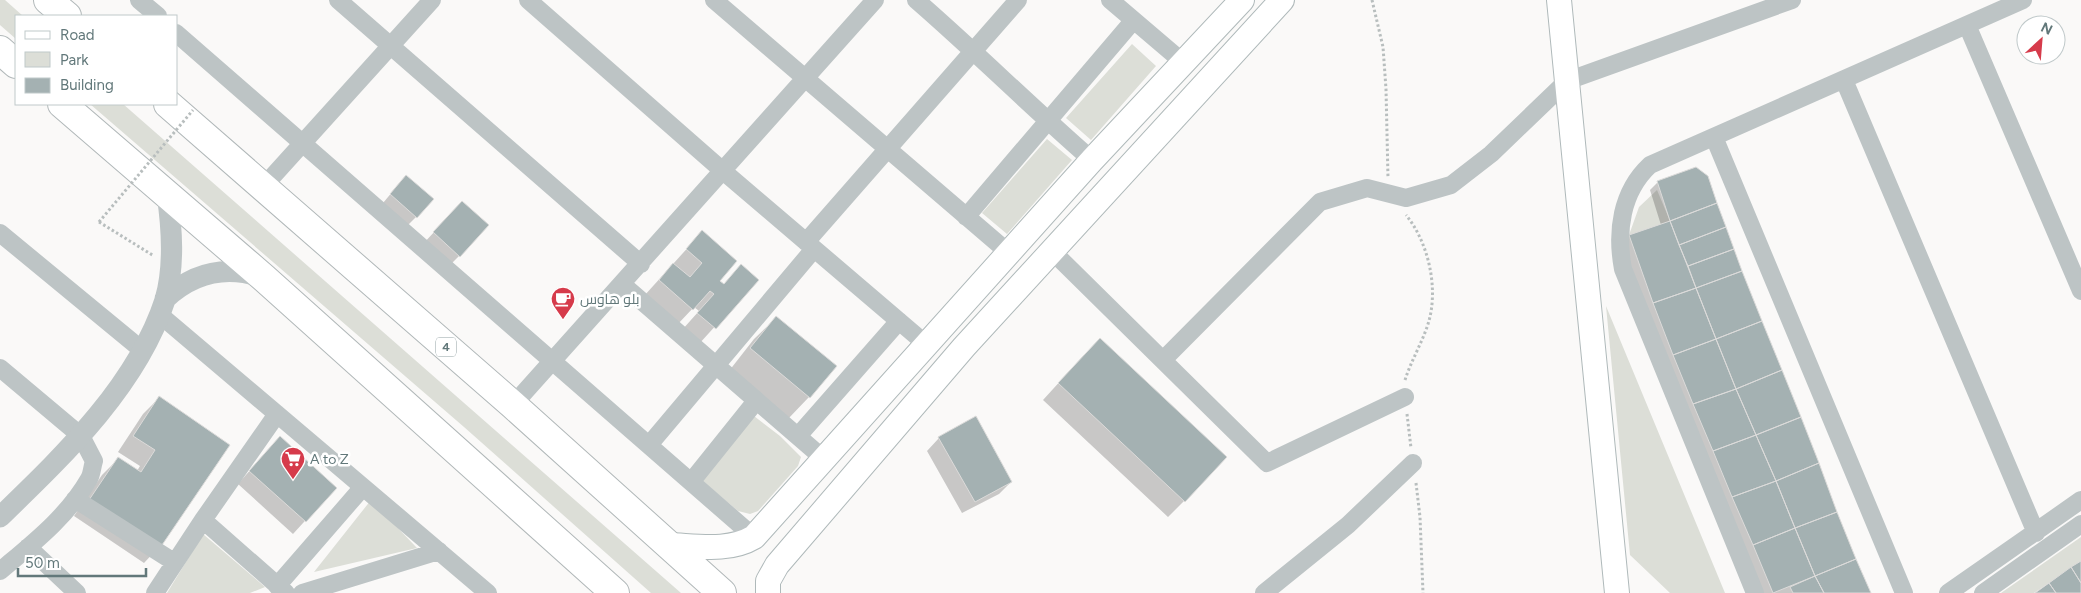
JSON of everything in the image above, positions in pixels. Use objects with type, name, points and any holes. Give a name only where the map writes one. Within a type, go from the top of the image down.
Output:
[{"type":"highway","points":[[48,0],[66,15]]},
{"type":"highway","points":[[0,50],[15,63]]},
{"type":"highway","points":[[63,105],[264,278],[615,593]]},
{"type":"highway","name":"4","points":[[180,107],[263,187],[513,406],[722,593]]},
{"type":"main road","points":[[669,545],[724,547],[736,545],[754,537],[1092,160],[1242,0]]},
{"type":"main road","points":[[773,589],[777,566],[958,354],[1282,0]]},
{"type":"main road","points":[[1559,0],[1620,590]]},
{"type":"street","points":[[139,0],[157,15]]},
{"type":"street","points":[[338,0],[640,264]]},
{"type":"street","points":[[263,187],[432,0]]},
{"type":"street","points":[[528,0],[723,171],[927,345]]},
{"type":"street","points":[[714,0],[804,80],[1009,253]]},
{"type":"street","points":[[513,406],[552,360],[875,0]]},
{"type":"street","points":[[916,0],[974,51],[1047,122],[1092,160]]},
{"type":"street","points":[[649,445],[716,366],[887,149],[1018,0]]},
{"type":"street","points":[[1110,0],[1184,63]]},
{"type":"street","points":[[1163,360],[1320,202],[1367,188],[1406,198],[1451,185],[1491,154],[1567,81],[1792,0]]},
{"type":"street","points":[[1755,593],[1623,269],[1620,254],[1624,207],[1635,181],[1650,165],[2023,0]]},
{"type":"street","points":[[966,216],[1133,21]]},
{"type":"street","points":[[1967,25],[2081,291]]},
{"type":"street","points":[[178,35],[754,537]]},
{"type":"street","points":[[1844,80],[2036,533]]},
{"type":"street","points":[[1714,137],[1904,593]]},
{"type":"street","points":[[0,517],[80,436],[118,387],[142,350],[162,306],[172,249],[167,194]]},
{"type":"street","points":[[0,232],[142,350]]},
{"type":"street","points":[[1052,251],[1267,463],[1405,397]]},
{"type":"street","points":[[162,306],[186,282],[210,273],[238,271],[264,278]]},
{"type":"street","points":[[622,284],[824,459]]},
{"type":"street","points":[[162,306],[277,414],[488,593]]},
{"type":"street","points":[[798,436],[899,322]]},
{"type":"street","points":[[0,368],[80,436],[94,461],[90,478],[75,499],[50,527],[0,571]]},
{"type":"street","points":[[691,482],[756,400]]},
{"type":"street","points":[[155,593],[202,520],[277,414]]},
{"type":"street","points":[[1264,593],[1348,525],[1413,463]]},
{"type":"street","points":[[202,520],[282,589],[363,486]]},
{"type":"street","points":[[75,499],[174,562]]},
{"type":"street","points":[[1948,593],[2081,500]]},
{"type":"street","points":[[1983,593],[2081,524]]},
{"type":"street","points":[[28,547],[78,593]]},
{"type":"street","points":[[302,593],[439,552]]},
{"type":"path","points":[[1372,0],[1375,4],[1383,47],[1386,89],[1388,193],[1410,220],[1419,238],[1428,260],[1433,285],[1433,305],[1428,323],[1408,369],[1405,384],[1420,516],[1423,593]]},
{"type":"path","points":[[153,256],[99,222],[180,107]]},
{"type":"green space","points":[[0,0],[5,0],[22,15],[15,15],[15,38],[0,25]]},
{"type":"green space","points":[[1132,44],[1156,66],[1091,140],[1066,118]]},
{"type":"green space","points":[[91,105],[124,105],[681,593],[651,593],[464,427]]},
{"type":"green space","points":[[1047,139],[1072,160],[1007,234],[982,213]]},
{"type":"green space","points":[[1657,190],[1670,221],[1629,235],[1639,207]]},
{"type":"green space","points":[[1606,306],[1725,593],[1670,593],[1630,555]]},
{"type":"green space","points":[[754,416],[780,436],[801,457],[798,466],[758,511],[750,514],[738,511],[701,480]]},
{"type":"green space","points":[[371,500],[417,548],[314,572]]},
{"type":"green space","points":[[203,534],[265,587],[250,593],[167,593]]},
{"type":"green space","points":[[2081,537],[2081,561],[2034,593],[2001,593]]},
{"type":"building","points":[[1696,167],[1708,176],[1717,203],[1670,221],[1657,181]]},
{"type":"building","points":[[406,175],[434,199],[417,218],[390,194]]},
{"type":"building","points":[[462,201],[489,225],[460,257],[433,232]]},
{"type":"building","points":[[1717,203],[1726,227],[1679,245],[1670,221]]},
{"type":"building","points":[[1670,221],[1696,288],[1653,303],[1629,235]]},
{"type":"building","points":[[1726,227],[1734,249],[1688,266],[1679,245]]},
{"type":"building","points":[[702,230],[737,261],[720,281],[724,284],[741,264],[759,280],[716,329],[697,313],[714,294],[710,291],[693,310],[659,280],[673,263],[690,277],[702,263],[686,249]]},
{"type":"building","points":[[1734,249],[1742,271],[1696,288],[1688,266]]},
{"type":"building","points":[[1742,271],[1762,321],[1716,339],[1696,288]]},
{"type":"building","points":[[1696,288],[1716,339],[1673,355],[1653,303]]},
{"type":"building","points":[[776,316],[837,366],[810,398],[750,348]]},
{"type":"building","points":[[1762,321],[1782,370],[1736,389],[1716,339]]},
{"type":"building","points":[[1100,338],[1227,457],[1185,502],[1058,383]]},
{"type":"building","points":[[1716,339],[1736,389],[1693,404],[1673,355]]},
{"type":"building","points":[[1782,370],[1801,417],[1756,435],[1736,389]]},
{"type":"building","points":[[1736,389],[1756,435],[1713,451],[1693,404]]},
{"type":"building","points":[[159,396],[230,445],[160,548],[89,500],[118,457],[141,472],[155,450],[133,436]]},
{"type":"building","points":[[976,416],[1012,482],[975,502],[938,437]]},
{"type":"building","points":[[1801,417],[1819,463],[1776,481],[1756,435]]},
{"type":"building","points":[[1756,435],[1776,481],[1732,497],[1713,451]]},
{"type":"building","name":"A to Z","points":[[280,436],[337,488],[306,522],[249,471]]},
{"type":"building","points":[[1819,463],[1837,512],[1795,528],[1776,481]]},
{"type":"building","points":[[1776,481],[1795,528],[1753,545],[1732,497]]},
{"type":"building","points":[[1837,512],[1856,559],[1815,576],[1795,528]]},
{"type":"building","points":[[1795,528],[1815,576],[1773,593],[1753,545]]},
{"type":"building","points":[[1856,559],[1871,593],[1824,593],[1815,576]]},
{"type":"building","points":[[2081,561],[2081,583],[2071,567]]},
{"type":"building","points":[[2071,567],[2081,583],[2081,593],[2056,593],[2049,583]]},
{"type":"building","points":[[1815,576],[1824,593],[1793,593],[1790,587]]},
{"type":"building","points":[[2049,583],[2056,593],[2035,593]]},
{"type":"place","name":"بلو هاوس","points":[[563,320]]},
{"type":"place","name":"A to Z","points":[[293,480]]}]
